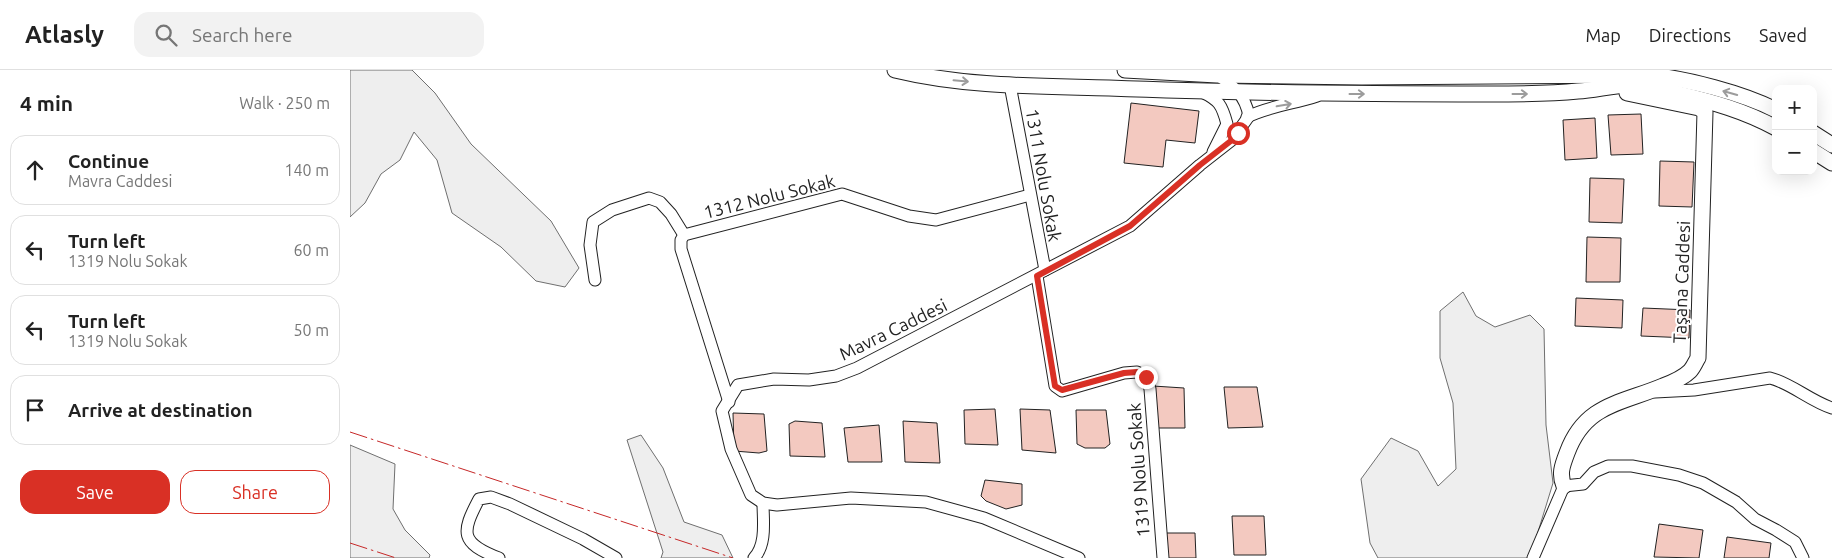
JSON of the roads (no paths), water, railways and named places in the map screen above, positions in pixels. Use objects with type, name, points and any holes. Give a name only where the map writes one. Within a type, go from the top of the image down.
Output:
[{"type":"street","points":[[896,70],[941,79],[1010,85],[1201,92],[1239,91],[1283,94],[1526,94],[1580,91],[1632,85],[1655,87],[1698,97],[1736,109],[1772,126]]},
{"type":"street","points":[[1125,70],[1362,77],[1650,75],[1687,81],[1762,103],[1772,108]]},
{"type":"street","points":[[1138,70],[1139,90]]},
{"type":"street","points":[[1213,73],[1239,91],[1248,108],[1249,116],[1247,117]]},
{"type":"street","name":"1311 Nolu Sokak","points":[[1010,85],[1030,194],[1041,273]]},
{"type":"street","name":"Taşana Caddesi","points":[[1533,558],[1564,486],[1561,478],[1561,468],[1570,443],[1589,418],[1608,407],[1674,381],[1689,372],[1698,358],[1705,112],[1699,108],[1634,93],[1618,92],[1615,86]]},
{"type":"street","name":"Mavra Caddesi","points":[[1201,92],[1216,99],[1222,107],[1227,124],[1209,160]]},
{"type":"street","points":[[1247,117],[1262,110],[1295,103],[1321,94]]},
{"type":"street","name":"Mavra Caddesi","points":[[763,503],[751,495],[730,449],[722,411],[738,385],[774,379],[809,380],[836,376],[857,368],[1041,273],[1130,226],[1200,165],[1209,160],[1232,140],[1247,117]]},
{"type":"street","points":[[1817,136],[1832,145]]},
{"type":"street","points":[[1817,154],[1832,164]]},
{"type":"street","name":"1312 Nolu Sokak","points":[[729,402],[681,249],[681,240],[684,235],[842,194],[910,216],[936,220],[1030,194]]},
{"type":"street","points":[[595,280],[590,245],[594,222],[612,210],[649,198],[660,202],[671,214],[684,235]]},
{"type":"street","name":"1319 Nolu Sokak","points":[[1041,273],[1055,386],[1062,390],[1124,373],[1137,372],[1146,377],[1150,389],[1163,558]]},
{"type":"street","points":[[1646,393],[1694,390],[1770,378],[1780,380],[1818,404],[1832,408]]},
{"type":"street","points":[[1564,486],[1583,484],[1594,472],[1608,466],[1632,466],[1679,475],[1703,482],[1794,542],[1802,558]]},
{"type":"street","points":[[499,558],[483,552],[471,544],[466,532],[470,517],[479,499],[491,496],[583,539],[616,558]]},
{"type":"street","points":[[754,558],[758,554],[763,536],[763,503],[777,505],[851,498],[926,502],[984,518],[1079,558]]}]
